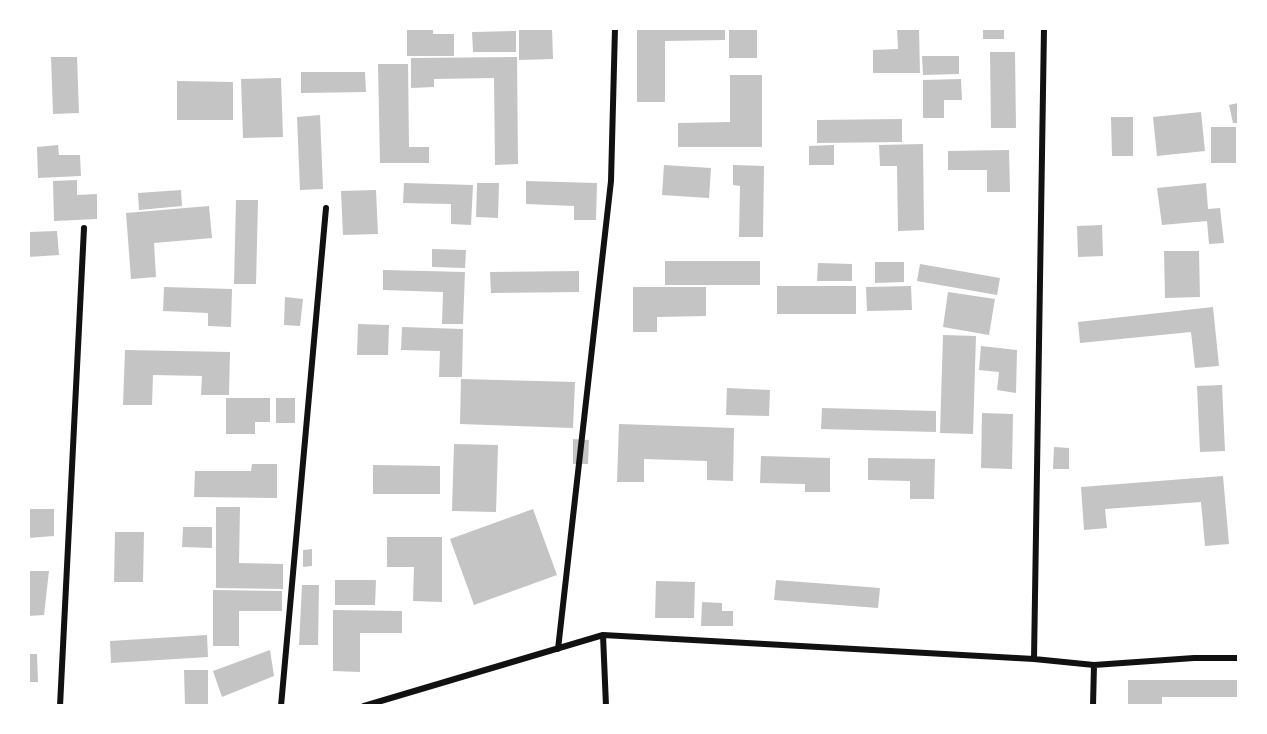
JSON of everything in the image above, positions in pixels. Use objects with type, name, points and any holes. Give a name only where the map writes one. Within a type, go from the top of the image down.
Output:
[{"type":"street","points":[[558,649],[611,181],[615,28]]},
{"type":"street","points":[[1034,659],[1044,28]]},
{"type":"street","points":[[281,705],[326,208]]},
{"type":"street","points":[[60,705],[84,228]]},
{"type":"street","points":[[603,635],[606,705]]},
{"type":"street","points":[[364,705],[603,635],[1034,659],[1094,665],[1194,658],[1239,658]]},
{"type":"street","points":[[1093,705],[1094,665]]},
{"type":"building","points":[[407,28],[433,28],[433,34],[454,34],[454,56],[407,56]]},
{"type":"building","points":[[519,28],[552,28],[553,59],[519,60]]},
{"type":"building","points":[[637,28],[725,28],[725,40],[665,41],[665,102],[637,102]]},
{"type":"building","points":[[729,28],[757,28],[757,58],[729,58]]},
{"type":"building","points":[[897,28],[919,28],[920,73],[873,73],[873,50],[898,49]]},
{"type":"building","points":[[983,28],[1004,28],[1004,39],[983,39]]},
{"type":"building","points":[[516,31],[516,52],[473,52],[472,32]]},
{"type":"building","points":[[990,52],[1015,52],[1016,128],[991,128]]},
{"type":"building","points":[[922,56],[959,56],[959,74],[923,75]]},
{"type":"building","points":[[51,57],[77,57],[79,113],[53,114]]},
{"type":"building","points":[[517,57],[518,164],[495,165],[494,78],[434,79],[434,87],[411,88],[411,58]]},
{"type":"building","points":[[378,64],[408,64],[409,147],[429,147],[429,163],[380,163]]},
{"type":"building","points":[[301,72],[365,72],[366,92],[301,93]]},
{"type":"building","points":[[730,75],[762,75],[762,147],[678,147],[678,123],[730,122]]},
{"type":"building","points":[[281,78],[283,137],[243,138],[241,79]]},
{"type":"building","points":[[961,79],[962,100],[944,100],[944,118],[923,118],[923,80]]},
{"type":"building","points":[[177,81],[233,82],[233,120],[177,120]]},
{"type":"building","points":[[1238,103],[1238,123],[1233,123],[1229,105]]},
{"type":"building","points":[[1201,112],[1205,151],[1157,156],[1153,117]]},
{"type":"building","points":[[320,115],[323,189],[300,190],[297,117]]},
{"type":"building","points":[[1111,117],[1133,117],[1133,156],[1112,156]]},
{"type":"building","points":[[902,119],[902,142],[817,143],[817,120]]},
{"type":"building","points":[[1211,127],[1236,127],[1236,163],[1211,163]]},
{"type":"building","points":[[923,144],[924,230],[898,231],[897,166],[880,166],[879,145]]},
{"type":"building","points":[[58,145],[59,155],[80,155],[81,176],[38,178],[37,147]]},
{"type":"building","points":[[834,145],[834,165],[809,165],[809,146]]},
{"type":"building","points":[[1009,150],[1010,192],[987,192],[987,170],[948,170],[948,151]]},
{"type":"building","points":[[664,165],[711,168],[709,198],[662,195]]},
{"type":"building","points":[[733,165],[764,166],[763,237],[739,237],[740,186],[733,185]]},
{"type":"building","points":[[77,180],[77,195],[97,194],[97,219],[54,221],[53,181]]},
{"type":"building","points":[[526,181],[597,183],[596,220],[574,220],[574,206],[526,204]]},
{"type":"building","points":[[404,183],[473,185],[471,225],[451,224],[451,204],[403,203]]},
{"type":"building","points":[[477,183],[499,183],[498,218],[476,217]]},
{"type":"building","points":[[1206,183],[1208,209],[1220,208],[1224,243],[1209,244],[1207,221],[1162,225],[1157,188]]},
{"type":"building","points":[[181,190],[182,206],[139,210],[138,193]]},
{"type":"building","points":[[376,190],[378,234],[343,235],[341,191]]},
{"type":"building","points":[[236,200],[258,200],[256,284],[234,284]]},
{"type":"building","points":[[209,206],[212,238],[154,243],[156,277],[131,279],[126,213]]},
{"type":"building","points":[[1102,225],[1103,256],[1078,257],[1077,226]]},
{"type":"building","points":[[57,231],[59,255],[28,257],[28,232]]},
{"type":"building","points":[[432,249],[466,250],[465,268],[432,267]]},
{"type":"building","points":[[1164,251],[1199,251],[1200,297],[1165,298]]},
{"type":"building","points":[[665,261],[760,261],[760,285],[665,285]]},
{"type":"building","points":[[875,262],[904,262],[904,282],[875,283]]},
{"type":"building","points":[[818,263],[852,264],[852,281],[817,281]]},
{"type":"building","points":[[920,264],[1000,278],[997,295],[917,281]]},
{"type":"building","points":[[383,270],[465,272],[463,324],[442,324],[443,292],[383,290]]},
{"type":"building","points":[[579,271],[579,292],[491,293],[490,272]]},
{"type":"building","points":[[777,286],[856,286],[856,314],[777,314]]},
{"type":"building","points":[[911,286],[912,310],[867,311],[866,287]]},
{"type":"building","points":[[164,287],[232,289],[231,327],[208,326],[208,313],[163,311]]},
{"type":"building","points":[[633,287],[706,287],[706,316],[657,317],[657,332],[633,332]]},
{"type":"building","points":[[948,292],[995,299],[989,335],[943,327]]},
{"type":"building","points":[[285,297],[303,299],[300,326],[284,325]]},
{"type":"building","points":[[1213,307],[1219,366],[1195,368],[1191,332],[1080,343],[1078,322]]},
{"type":"building","points":[[358,324],[389,325],[388,355],[357,355]]},
{"type":"building","points":[[402,327],[463,329],[462,377],[439,377],[440,351],[401,350]]},
{"type":"building","points":[[943,335],[976,336],[973,434],[940,433]]},
{"type":"building","points":[[981,346],[1017,350],[1016,393],[997,390],[999,372],[979,370]]},
{"type":"building","points":[[125,350],[230,352],[229,395],[201,395],[202,376],[153,375],[152,405],[123,405]]},
{"type":"building","points":[[461,379],[575,382],[573,428],[460,424]]},
{"type":"building","points":[[1222,385],[1225,451],[1200,452],[1197,386]]},
{"type":"building","points":[[727,388],[770,390],[769,416],[726,415]]},
{"type":"building","points":[[226,398],[270,398],[270,422],[255,422],[255,434],[226,434]]},
{"type":"building","points":[[276,398],[295,398],[295,423],[276,423]]},
{"type":"building","points":[[822,408],[936,411],[936,432],[821,429]]},
{"type":"building","points":[[982,413],[1013,414],[1012,469],[981,468]]},
{"type":"building","points":[[619,424],[734,428],[733,481],[707,480],[707,461],[644,459],[644,482],[617,482]]},
{"type":"building","points":[[573,439],[589,440],[588,464],[573,464]]},
{"type":"building","points":[[454,444],[498,445],[496,512],[452,511]]},
{"type":"building","points":[[1054,447],[1069,448],[1069,469],[1053,469]]},
{"type":"building","points":[[761,456],[830,458],[830,492],[805,492],[805,484],[760,483]]},
{"type":"building","points":[[868,458],[935,459],[934,499],[910,499],[910,481],[868,480]]},
{"type":"building","points":[[252,464],[277,464],[277,498],[194,497],[195,471],[251,471]]},
{"type":"building","points":[[373,465],[440,466],[440,494],[373,494]]},
{"type":"building","points":[[1223,476],[1229,544],[1205,546],[1201,502],[1105,509],[1107,528],[1084,530],[1081,487]]},
{"type":"building","points":[[216,507],[240,507],[239,563],[283,564],[283,589],[216,588]]},
{"type":"building","points":[[28,509],[54,509],[54,536],[28,538]]},
{"type":"building","points":[[533,509],[557,575],[474,605],[450,539]]},
{"type":"building","points":[[183,527],[212,527],[212,548],[182,547]]},
{"type":"building","points":[[115,532],[144,532],[143,582],[114,582]]},
{"type":"building","points":[[387,537],[442,537],[442,602],[413,601],[414,567],[387,567]]},
{"type":"building","points":[[312,549],[312,566],[303,567],[303,550]]},
{"type":"building","points":[[28,571],[49,571],[44,615],[28,616]]},
{"type":"building","points":[[335,580],[376,580],[375,605],[335,605]]},
{"type":"building","points":[[776,580],[880,588],[878,608],[774,600]]},
{"type":"building","points":[[656,581],[695,582],[694,618],[655,618]]},
{"type":"building","points":[[302,585],[319,585],[318,645],[299,645]]},
{"type":"building","points":[[213,590],[282,591],[282,611],[239,611],[239,646],[213,646]]},
{"type":"building","points":[[702,602],[722,603],[722,611],[733,611],[733,626],[701,626]]},
{"type":"building","points":[[333,610],[402,611],[402,633],[360,633],[360,672],[333,671]]},
{"type":"building","points":[[207,635],[208,657],[111,663],[110,641]]},
{"type":"building","points":[[270,650],[274,676],[222,697],[213,671]]},
{"type":"building","points":[[28,654],[37,654],[38,682],[28,682]]},
{"type":"building","points":[[184,670],[208,670],[208,706],[185,706]]},
{"type":"building","points":[[1128,680],[1238,680],[1238,697],[1162,697],[1162,706],[1128,706]]}]
